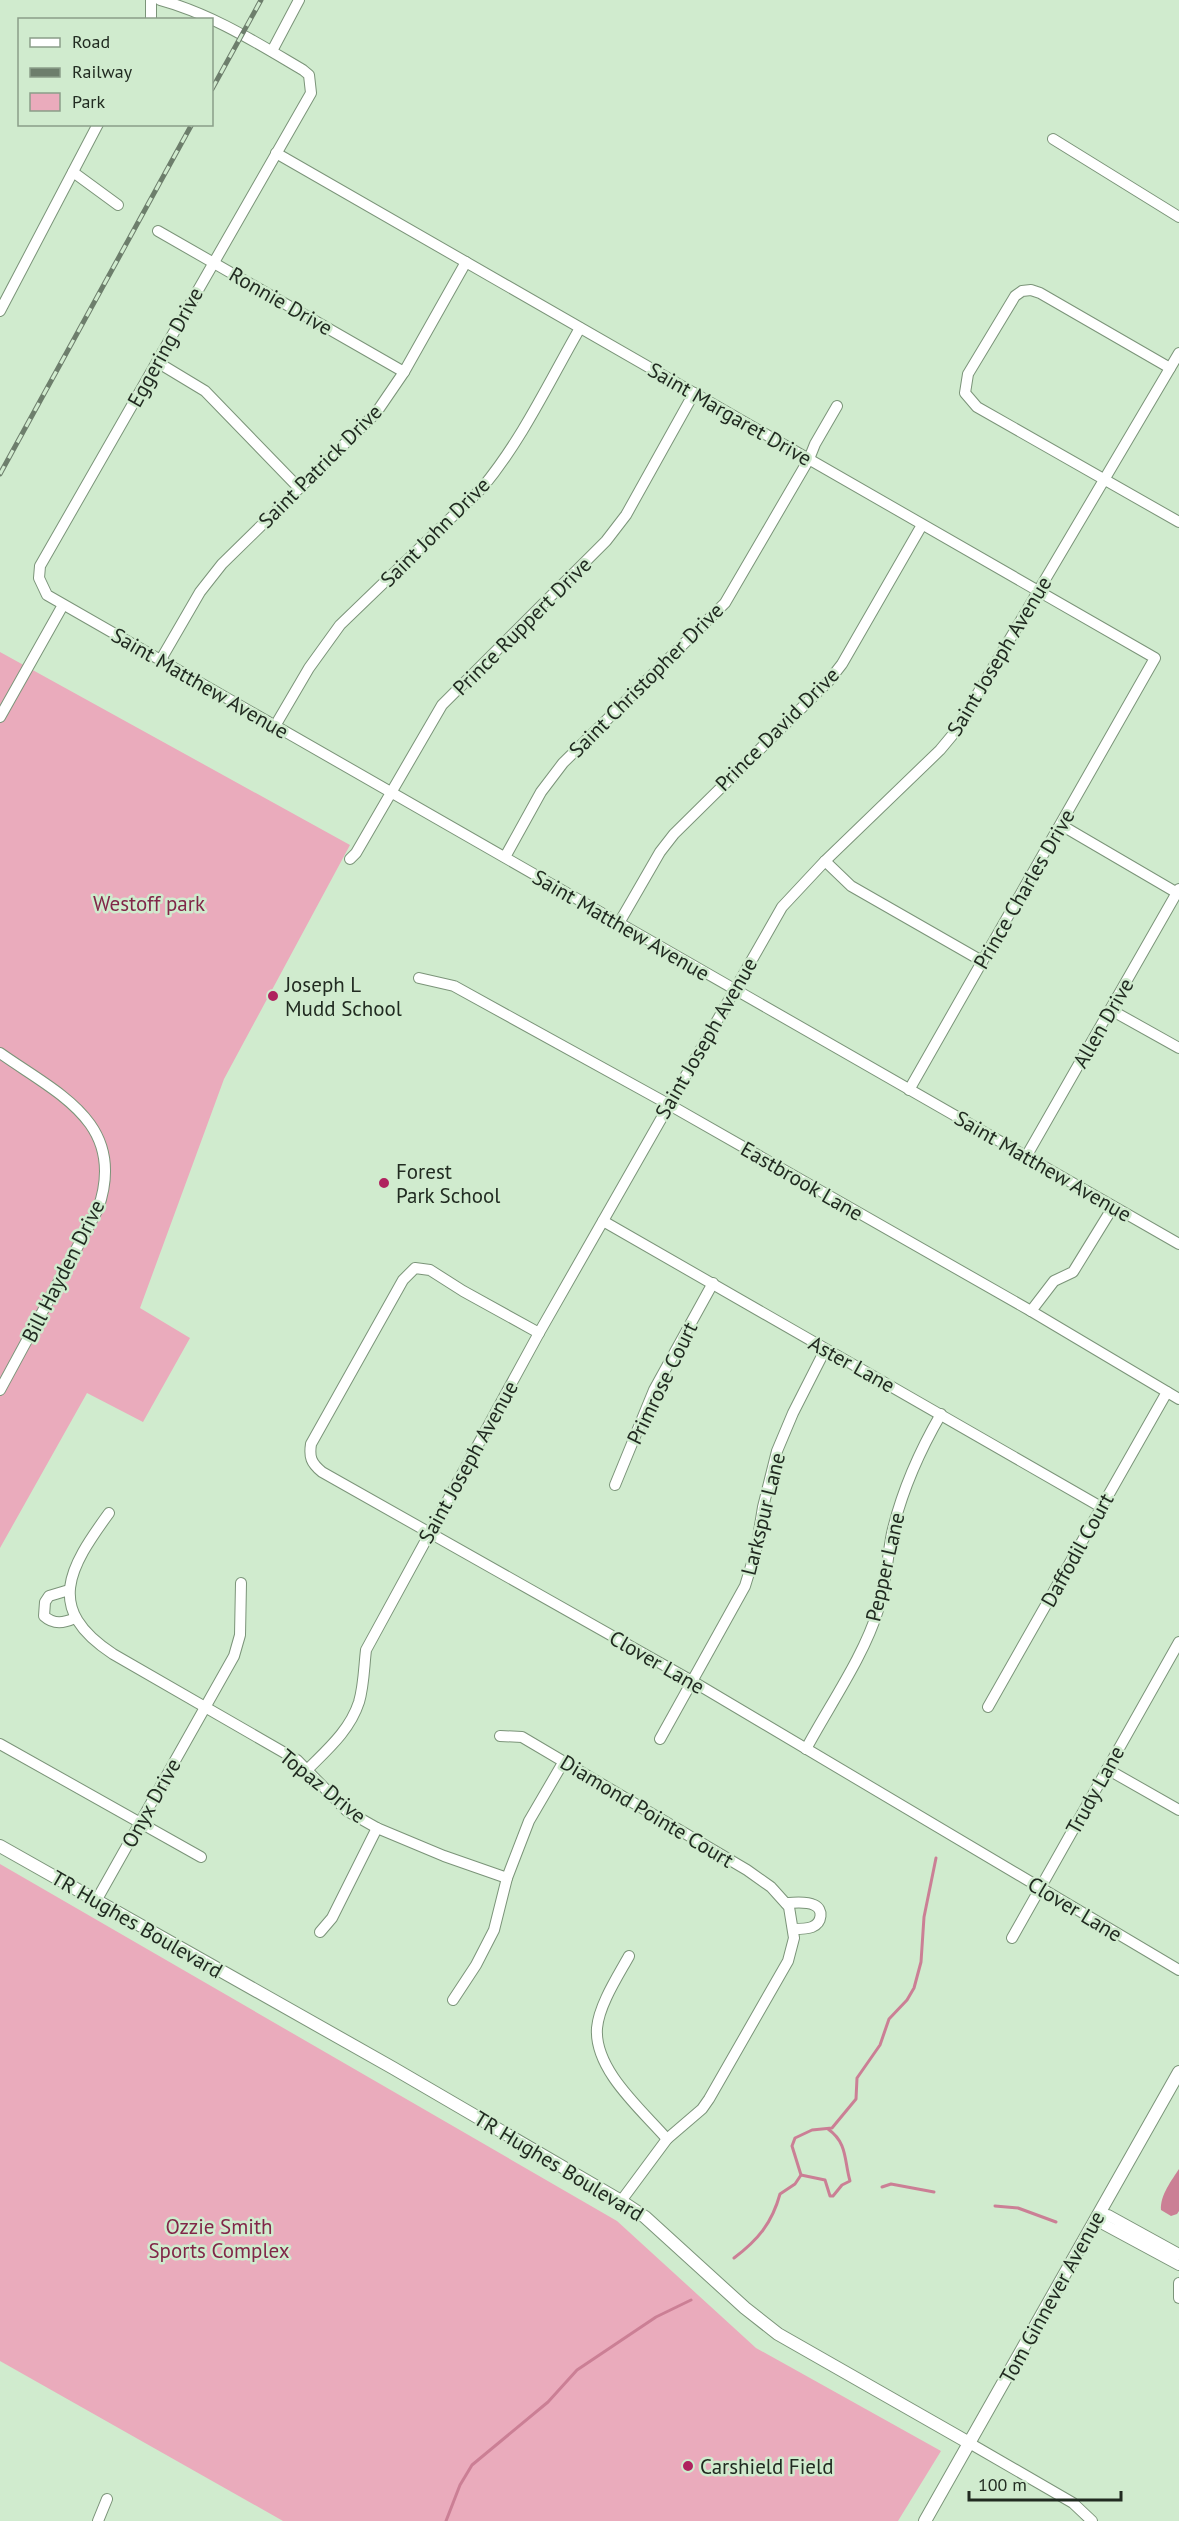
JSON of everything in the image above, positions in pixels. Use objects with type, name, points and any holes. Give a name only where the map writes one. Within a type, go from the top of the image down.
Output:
[{"type":"main road","name":"TR Hughes Boulevard","points":[[0,1846],[393,2068],[621,2201],[645,2217],[777,2334],[970,2444]]},
{"type":"main road","name":"Tom Ginnever Avenue","points":[[925,2521],[1179,2072]]},
{"type":"street","points":[[151,0],[151,18]]},
{"type":"street","points":[[160,0],[209,18]]},
{"type":"street","points":[[213,20],[272,51],[300,0]]},
{"type":"street","name":"Eggering Drive","points":[[63,605],[42,588],[39,578],[40,566],[311,93],[312,84],[309,75],[272,51]]},
{"type":"street","points":[[0,311],[97,126]]},
{"type":"street","points":[[1053,139],[1179,217]]},
{"type":"street","name":"Saint Margaret Drive","points":[[276,153],[1155,658],[1139,689]]},
{"type":"street","points":[[73,172],[118,205]]},
{"type":"street","name":"Ronnie Drive","points":[[158,231],[404,372]]},
{"type":"street","name":"Saint Patrick Drive","points":[[160,661],[200,592],[222,564],[376,413],[404,372],[466,262]]},
{"type":"street","points":[[1170,368],[1040,293],[1030,290],[1022,291],[1009,303],[964,384],[965,393],[977,407],[1179,522]]},
{"type":"street","name":"Saint John Drive","points":[[275,726],[313,661],[340,625],[482,488],[494,473],[511,449],[580,328]]},
{"type":"street","name":"Saint Joseph Avenue","points":[[308,1769],[334,1743],[354,1714],[360,1699],[366,1650],[428,1533],[668,1104],[782,908],[825,861],[956,732],[1103,479],[1179,354]]},
{"type":"street","points":[[156,362],[205,392],[298,488]]},
{"type":"street","name":"Prince Ruppert Drive","points":[[350,859],[356,853],[442,705],[606,542],[626,515],[694,393]]},
{"type":"street","name":"Saint Christopher Drive","points":[[505,857],[541,792],[563,763],[725,603],[809,459],[837,406]]},
{"type":"street","name":"Prince David Drive","points":[[619,923],[660,852],[674,834],[828,682],[842,664],[922,525]]},
{"type":"street","points":[[0,717],[63,605]]},
{"type":"street","name":"Saint Matthew Avenue","points":[[63,605],[1179,1244]]},
{"type":"street","name":"Prince Charles Drive","points":[[909,1089],[1139,689]]},
{"type":"street","points":[[1061,825],[1178,892]]},
{"type":"street","points":[[825,861],[851,886],[982,961]]},
{"type":"street","name":"Allen Drive","points":[[1027,1155],[1178,892]]},
{"type":"street","name":"Eastbrook Lane","points":[[419,978],[454,986],[668,1104],[1031,1311],[1179,1399]]},
{"type":"street","points":[[1111,1010],[1179,1048]]},
{"type":"street","name":"Bill Hayden Drive","points":[[0,1053],[70,1102],[86,1116],[98,1136],[105,1158],[105,1191],[98,1209],[0,1390]]},
{"type":"street","points":[[1031,1311],[1054,1281],[1074,1272],[1113,1207]]},
{"type":"street","name":"Aster Lane","points":[[603,1221],[1101,1507]]},
{"type":"street","name":"Clover Lane","points":[[539,1333],[430,1270],[415,1268],[403,1280],[311,1444],[309,1456],[322,1472],[692,1681],[1179,1970]]},
{"type":"street","name":"Primrose Court","points":[[615,1485],[654,1390],[713,1283]]},
{"type":"street","name":"Larkspur Lane","points":[[660,1738],[745,1586],[756,1550],[763,1507],[777,1451],[793,1413],[825,1350]]},
{"type":"street","name":"Daffodil Court","points":[[988,1707],[1167,1392]]},
{"type":"street","name":"Pepper Lane","points":[[806,1749],[871,1630],[884,1585],[892,1535],[902,1496],[919,1453],[941,1414]]},
{"type":"street","name":"Topaz Drive","points":[[109,1513],[84,1546],[75,1564],[69,1590],[75,1618],[94,1642],[297,1760],[347,1811],[377,1828],[444,1856],[507,1878]]},
{"type":"street","name":"Onyx Drive","points":[[96,1901],[234,1656],[240,1635],[241,1583]]},
{"type":"street","points":[[69,1590],[49,1596],[45,1602],[44,1616],[53,1622],[64,1623],[75,1618]]},
{"type":"street","name":"Trudy Lane","points":[[1012,1938],[1179,1642]]},
{"type":"street","name":"Diamond Pointe Court","points":[[500,1736],[522,1737],[564,1761],[747,1870],[771,1887],[789,1907],[794,1938],[788,1961],[722,2081],[702,2109],[667,2139],[621,2201]]},
{"type":"street","points":[[0,1744],[201,1857]]},
{"type":"street","points":[[453,2000],[476,1965],[494,1930],[507,1878],[530,1821],[564,1761]]},
{"type":"street","points":[[1107,1769],[1179,1810]]},
{"type":"street","points":[[320,1932],[332,1918],[377,1828]]},
{"type":"street","points":[[786,1904],[804,1902],[816,1905],[822,1915],[813,1927],[794,1929]]},
{"type":"street","points":[[629,1956],[608,1994],[597,2026],[598,2049],[615,2079],[667,2139]]},
{"type":"street","points":[[1098,2216],[1108,2216],[1179,2254]]},
{"type":"street","points":[[1098,2216],[1103,2224],[1179,2265]]},
{"type":"street","points":[[1179,2283],[1179,2298]]},
{"type":"street","name":"TR Hughes Boulevard","points":[[970,2444],[1073,2503],[1092,2521]]},
{"type":"street","points":[[98,2521],[107,2499]]},
{"type":"green space","name":"Westoff park","points":[[0,652],[350,845],[224,1079],[140,1308],[190,1338],[143,1422],[87,1393],[0,1548]]},
{"type":"green space","name":"Ozzie Smith Sports Complex","points":[[0,1864],[617,2221],[756,2348],[941,2451],[898,2521],[283,2521],[0,2361]]},
{"type":"shaded area","points":[[1179,2169],[1179,2211],[1171,2216],[1161,2210],[1161,2204],[1167,2188]]},
{"type":"waterway","points":[[734,2258],[763,2230],[773,2214],[780,2194],[795,2184],[801,2175],[792,2146],[795,2138],[812,2130],[832,2128],[856,2099],[857,2078],[880,2045],[889,2019],[907,2000],[914,1988],[921,1962],[924,1917],[936,1858]]},
{"type":"waterway","points":[[801,2175],[825,2180],[830,2196],[850,2181],[842,2146],[828,2129]]},
{"type":"waterway","points":[[882,2187],[891,2184],[934,2192]]},
{"type":"waterway","points":[[995,2206],[1018,2208],[1056,2222]]},
{"type":"waterway","points":[[446,2521],[460,2485],[472,2465],[548,2402],[577,2370],[656,2317],[691,2300]]},
{"type":"railway","points":[[213,87],[261,0]]},
{"type":"railway","points":[[0,474],[191,126]]},
{"type":"place","name":"Joseph L Mudd School","points":[[273,996]]},
{"type":"place","name":"Forest Park School","points":[[384,1183]]},
{"type":"place","name":"Carshield Field","points":[[688,2466]]}]
